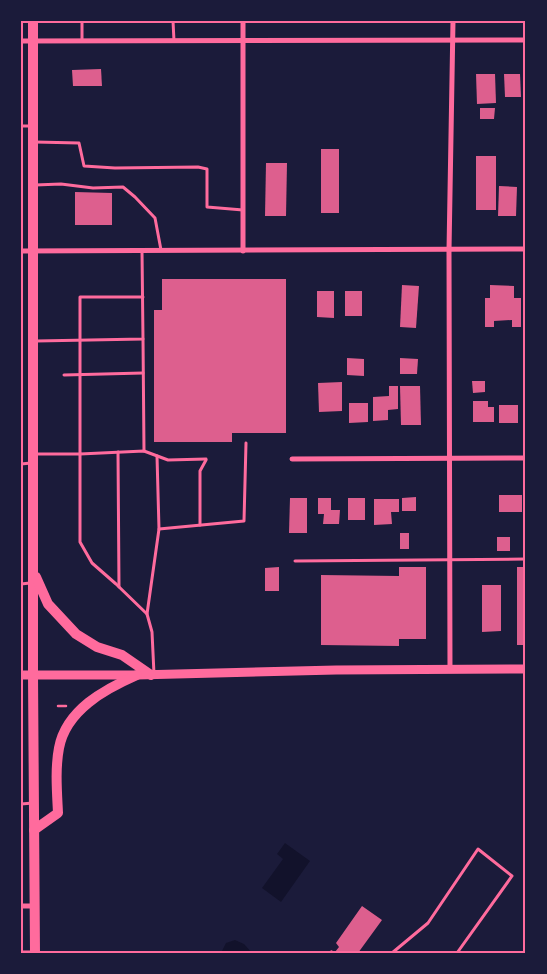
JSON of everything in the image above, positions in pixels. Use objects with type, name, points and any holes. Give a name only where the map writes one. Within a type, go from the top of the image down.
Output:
[{"type":"main road","points":[[33,21],[35,952]]},
{"type":"main road","points":[[33,568],[48,604],[76,634],[97,647],[122,655],[152,675]]},
{"type":"main road","points":[[21,675],[152,675],[336,670],[526,669]]},
{"type":"main road","points":[[34,830],[58,814],[59,747],[65,731],[76,714],[97,696],[116,684],[137,675]]},
{"type":"street","points":[[243,21],[243,251]]},
{"type":"street","points":[[450,669],[449,250],[453,21]]},
{"type":"street","points":[[21,41],[526,40]]},
{"type":"street","points":[[21,251],[526,249]]},
{"type":"street","points":[[292,458],[526,458]]},
{"type":"street","points":[[21,906],[35,906]]},
{"type":"lane","points":[[82,21],[82,42]]},
{"type":"lane","points":[[173,21],[174,42]]},
{"type":"lane","points":[[21,126],[33,126]]},
{"type":"lane","points":[[33,142],[79,143],[84,166],[198,168],[207,170],[207,207],[243,210]]},
{"type":"lane","points":[[33,185],[61,184],[93,188],[123,187],[155,218],[161,251]]},
{"type":"lane","points":[[142,251],[144,451]]},
{"type":"lane","points":[[143,297],[80,298],[80,542],[92,563],[147,614]]},
{"type":"lane","points":[[33,341],[143,340]]},
{"type":"lane","points":[[64,374],[143,373]]},
{"type":"lane","points":[[159,529],[244,521],[246,443]]},
{"type":"lane","points":[[21,464],[33,459],[80,454],[144,451],[168,460],[206,459],[200,471],[200,525]]},
{"type":"lane","points":[[118,452],[119,587]]},
{"type":"lane","points":[[152,675],[152,632],[147,614],[159,529],[157,456]]},
{"type":"lane","points":[[295,561],[526,559]]},
{"type":"lane","points":[[21,584],[33,582]]},
{"type":"lane","points":[[21,804],[34,803]]},
{"type":"lane","points":[[392,953],[428,923],[478,849],[512,876],[457,953]]},
{"type":"lane","points":[[21,952],[35,952]]},
{"type":"path","points":[[58,706],[66,706]]},
{"type":"shaded area","points":[[285,843],[310,861],[281,902],[262,888],[283,859],[277,854]]},
{"type":"shaded area","points":[[235,940],[244,944],[252,953],[221,953],[226,943]]},
{"type":"building","points":[[101,69],[102,86],[73,86],[72,70]]},
{"type":"building","points":[[476,74],[495,74],[496,103],[477,104]]},
{"type":"building","points":[[504,74],[520,74],[521,97],[505,97]]},
{"type":"building","points":[[480,108],[495,108],[494,119],[480,119]]},
{"type":"building","points":[[321,149],[339,149],[339,213],[321,213]]},
{"type":"building","points":[[476,156],[496,156],[496,210],[476,210]]},
{"type":"building","points":[[266,163],[287,163],[286,216],[265,216]]},
{"type":"building","points":[[499,186],[517,187],[516,216],[498,216]]},
{"type":"building","points":[[75,192],[112,193],[112,225],[75,225]]},
{"type":"building","points":[[162,279],[286,279],[286,433],[232,433],[232,442],[154,442],[154,310],[162,310]]},
{"type":"building","points":[[402,285],[419,286],[416,328],[400,327]]},
{"type":"building","points":[[490,285],[514,286],[514,298],[521,298],[521,327],[512,327],[512,320],[494,321],[494,327],[485,327],[485,298],[490,298]]},
{"type":"building","points":[[317,291],[334,291],[334,318],[317,317]]},
{"type":"building","points":[[345,291],[362,291],[362,316],[345,316]]},
{"type":"building","points":[[347,358],[364,359],[364,376],[347,375]]},
{"type":"building","points":[[400,358],[418,359],[417,374],[400,374]]},
{"type":"building","points":[[472,381],[485,381],[485,392],[473,393]]},
{"type":"building","points":[[342,382],[342,411],[319,412],[318,383]]},
{"type":"building","points":[[389,386],[398,386],[398,409],[388,410],[388,420],[373,421],[373,397],[389,396]]},
{"type":"building","points":[[400,386],[420,386],[421,425],[401,425]]},
{"type":"building","points":[[473,401],[488,401],[488,407],[494,407],[494,422],[473,422]]},
{"type":"building","points":[[349,403],[368,403],[368,422],[349,423]]},
{"type":"building","points":[[499,405],[518,405],[518,423],[499,423]]},
{"type":"building","points":[[499,495],[522,495],[522,512],[499,512]]},
{"type":"building","points":[[416,497],[416,511],[402,511],[402,498]]},
{"type":"building","points":[[290,498],[307,498],[307,533],[289,533]]},
{"type":"building","points":[[318,498],[331,498],[331,510],[340,510],[339,524],[323,524],[324,514],[318,514]]},
{"type":"building","points":[[348,498],[365,498],[365,520],[348,520]]},
{"type":"building","points":[[374,499],[399,499],[399,512],[391,512],[392,524],[374,525]]},
{"type":"building","points":[[400,533],[409,533],[409,549],[400,549]]},
{"type":"building","points":[[497,537],[510,537],[510,551],[497,551]]},
{"type":"building","points":[[279,567],[279,591],[265,591],[265,568]]},
{"type":"building","points":[[399,567],[426,567],[426,639],[399,639],[399,646],[321,645],[321,575],[399,576]]},
{"type":"building","points":[[517,567],[526,567],[526,645],[517,645]]},
{"type":"building","points":[[482,585],[501,585],[501,631],[482,632]]},
{"type":"building","points":[[362,906],[382,920],[358,953],[329,953],[331,950],[335,952],[339,947],[336,943]]}]
